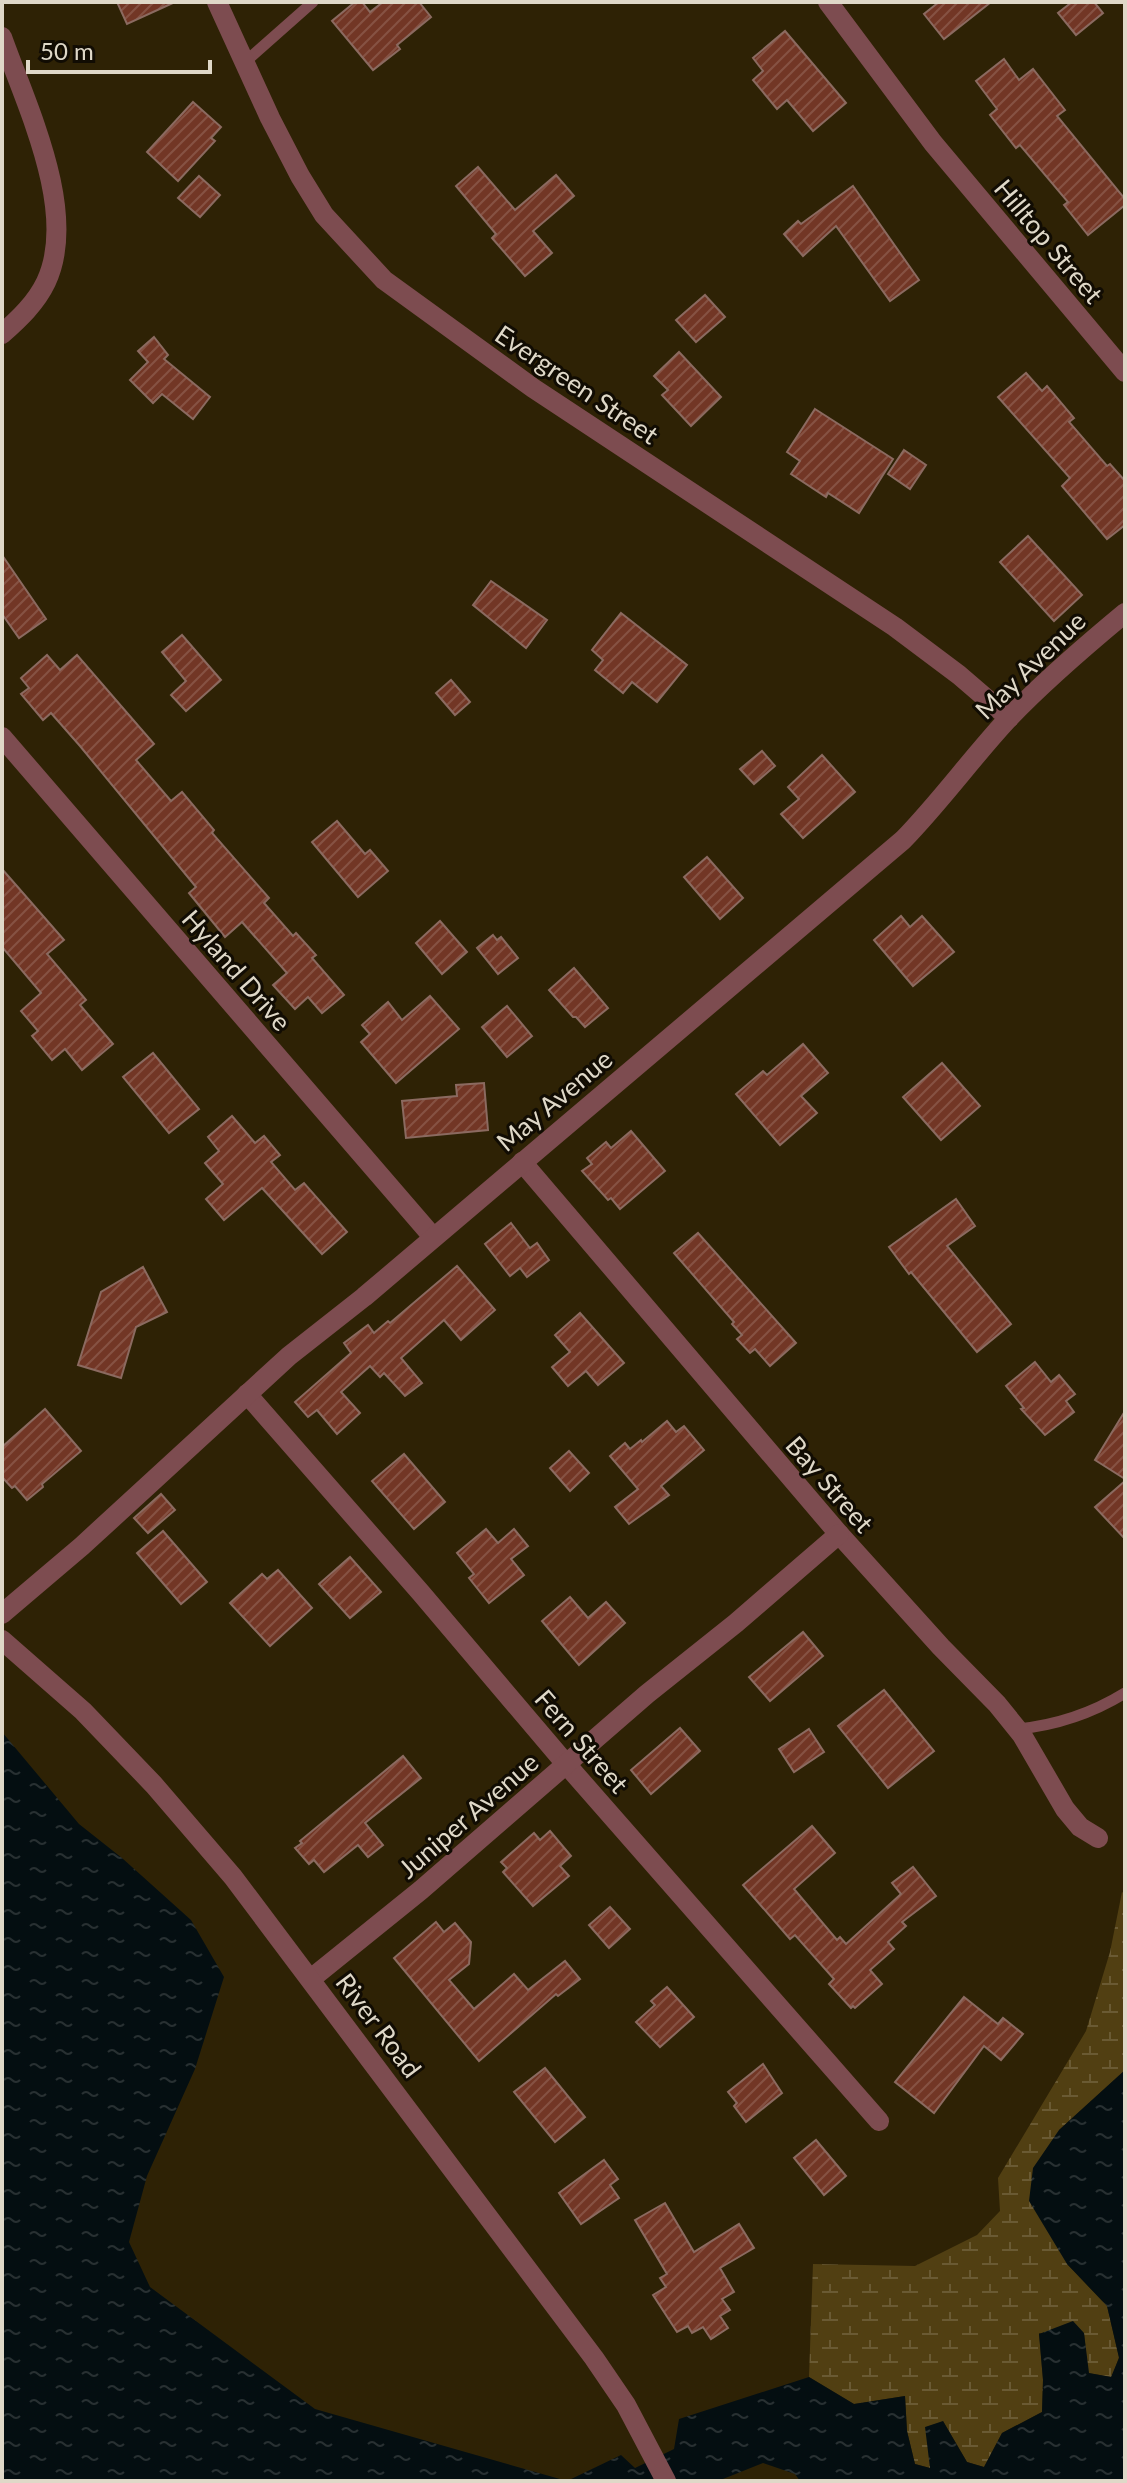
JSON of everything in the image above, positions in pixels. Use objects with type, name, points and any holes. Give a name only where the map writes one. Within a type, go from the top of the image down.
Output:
[{"type":"street","name":"Evergreen Street","points":[[217,2],[294,164],[324,215],[384,280],[533,388],[895,627],[959,675],[1009,718]]},
{"type":"street","name":"Hilltop Street","points":[[828,2],[933,143],[1125,372]]},
{"type":"street","points":[[2,37],[46,161],[55,203],[56,234],[52,265],[46,282],[36,299],[2,334]]},
{"type":"street","name":"May Avenue","points":[[2,1614],[82,1546],[247,1394],[903,840],[936,807],[1009,718],[1063,664],[1125,613]]},
{"type":"street","name":"Hyland Drive","points":[[2,737],[433,1237]]},
{"type":"street","name":"Bay Street","points":[[522,1162],[839,1534],[1018,1729],[1065,1809],[1080,1827],[1098,1838]]},
{"type":"street","name":"Fern Street","points":[[247,1394],[879,2121]]},
{"type":"street","name":"Juniper Avenue","points":[[312,1978],[421,1890],[839,1534]]},
{"type":"street","name":"River Road","points":[[2,1640],[83,1711],[154,1785],[233,1877],[312,1978],[594,2358],[649,2445],[666,2481]]},
{"type":"lane","points":[[245,62],[313,2]]},
{"type":"lane","points":[[1018,1729],[1069,1720],[1125,1693]]},
{"type":"green space","points":[[1122,1892],[1125,1894],[1125,2070],[1059,2130],[1067,2264],[1107,2306],[1119,2357],[1112,2377],[1088,2373],[1084,2333],[1039,2333],[1042,2412],[1002,2433],[984,2467],[967,2462],[943,2421],[930,2468],[915,2464],[907,2431],[905,2396],[854,2404],[809,2377],[813,2264],[915,2266],[977,2235],[1000,2211],[998,2178],[1086,2031],[1110,1952]]},
{"type":"water","points":[[2,1732],[79,1824],[191,1920],[224,1977],[195,2069],[147,2176],[129,2242],[150,2287],[315,2409],[567,2481],[2,2481]]},
{"type":"water","points":[[1125,2070],[1125,2481],[800,2481],[795,2474],[763,2463],[718,2481],[567,2481],[621,2455],[635,2468],[674,2449],[679,2419],[809,2377],[854,2404],[905,2396],[907,2431],[915,2464],[930,2468],[925,2427],[943,2421],[967,2462],[984,2467],[1002,2433],[1042,2412],[1039,2334],[1073,2321],[1084,2333],[1089,2373],[1111,2377],[1119,2358],[1107,2306],[1067,2264],[1029,2201],[1033,2168],[1059,2130]]},
{"type":"building","points":[[117,2],[175,2],[127,24]]},
{"type":"building","points":[[355,2],[362,2],[370,12],[383,2],[419,2],[431,17],[397,45],[400,49],[373,70],[332,21]]},
{"type":"building","points":[[939,2],[991,2],[944,39],[924,14]]},
{"type":"building","points":[[1072,2],[1094,2],[1103,13],[1076,35],[1058,13]]},
{"type":"building","points":[[785,31],[846,103],[813,131],[787,100],[777,109],[753,80],[763,71],[753,58]]},
{"type":"building","points":[[1004,59],[1019,80],[1033,69],[1065,110],[1057,116],[1125,199],[1125,205],[1088,235],[1064,205],[1068,202],[1020,145],[1016,148],[990,115],[997,109],[976,81]]},
{"type":"building","points":[[193,102],[221,127],[211,138],[215,141],[178,181],[147,152]]},
{"type":"building","points":[[478,167],[515,210],[556,175],[574,196],[533,231],[552,253],[525,276],[492,238],[496,234],[456,186]]},
{"type":"building","points":[[199,176],[220,195],[200,217],[178,198]]},
{"type":"building","points":[[853,186],[919,280],[890,301],[836,226],[803,256],[784,234],[798,221],[801,224]]},
{"type":"building","points":[[705,295],[725,317],[696,342],[676,320]]},
{"type":"building","points":[[154,337],[168,355],[164,359],[210,397],[193,419],[162,394],[153,403],[130,380],[148,362],[138,351]]},
{"type":"building","points":[[679,352],[721,397],[691,426],[662,395],[668,390],[654,376]]},
{"type":"building","points":[[1026,373],[1042,391],[1047,386],[1074,418],[1069,422],[1107,466],[1110,464],[1125,481],[1125,525],[1107,539],[1062,486],[1070,478],[998,397]]},
{"type":"building","points":[[815,409],[893,459],[859,513],[828,493],[826,497],[791,474],[800,461],[787,452]]},
{"type":"building","points":[[904,450],[926,465],[910,489],[888,474]]},
{"type":"building","points":[[1028,536],[1082,595],[1054,621],[1000,562]]},
{"type":"building","points":[[2,555],[46,619],[19,638],[2,614]]},
{"type":"building","points":[[491,581],[547,620],[526,648],[473,605]]},
{"type":"building","points":[[621,613],[687,665],[657,702],[632,682],[623,693],[595,670],[603,660],[592,650]]},
{"type":"building","points":[[182,635],[221,680],[186,711],[171,695],[186,681],[162,652]]},
{"type":"building","points":[[47,655],[60,670],[77,655],[154,744],[136,760],[171,801],[182,792],[214,830],[212,833],[269,898],[264,903],[293,936],[296,933],[316,955],[312,958],[344,995],[322,1013],[308,997],[295,1009],[273,985],[287,973],[242,922],[225,937],[189,893],[196,887],[80,746],[51,713],[43,720],[21,694],[29,688],[21,678]]},
{"type":"building","points":[[451,680],[470,702],[455,715],[436,693]]},
{"type":"building","points":[[762,751],[775,766],[754,784],[740,769]]},
{"type":"building","points":[[822,755],[855,792],[803,838],[781,814],[799,799],[788,787]]},
{"type":"building","points":[[337,821],[365,854],[370,850],[388,871],[358,897],[312,842]]},
{"type":"building","points":[[707,857],[743,898],[720,919],[684,877]]},
{"type":"building","points":[[2,869],[64,940],[47,954],[86,1000],[80,1005],[113,1044],[82,1070],[65,1049],[52,1060],[32,1036],[38,1031],[21,1011],[41,993],[2,947]]},
{"type":"building","points":[[901,916],[910,927],[922,916],[954,952],[913,986],[874,940]]},
{"type":"building","points":[[440,921],[467,952],[442,974],[416,943]]},
{"type":"building","points":[[493,935],[497,940],[501,937],[518,958],[498,974],[477,948]]},
{"type":"building","points":[[574,968],[608,1008],[585,1027],[549,990]]},
{"type":"building","points":[[430,996],[459,1029],[396,1083],[361,1042],[370,1034],[362,1025],[388,1002],[402,1020]]},
{"type":"building","points":[[507,1006],[532,1036],[507,1057],[482,1027]]},
{"type":"building","points":[[803,1044],[828,1073],[801,1096],[817,1113],[780,1145],[736,1094],[763,1071],[767,1075]]},
{"type":"building","points":[[153,1053],[199,1109],[169,1133],[123,1077]]},
{"type":"building","points":[[942,1063],[980,1106],[941,1140],[903,1097]]},
{"type":"building","points":[[484,1083],[488,1130],[406,1138],[402,1101],[457,1096],[456,1085]]},
{"type":"building","points":[[232,1116],[255,1143],[264,1136],[280,1155],[271,1162],[295,1190],[304,1183],[347,1232],[322,1254],[262,1188],[224,1220],[206,1199],[223,1184],[205,1163],[219,1151],[208,1137]]},
{"type":"building","points":[[631,1131],[665,1171],[620,1209],[582,1171],[592,1164],[587,1158],[606,1142],[611,1148]]},
{"type":"building","points":[[956,1199],[975,1226],[947,1246],[1011,1324],[977,1352],[889,1247]]},
{"type":"building","points":[[511,1223],[530,1248],[537,1243],[549,1260],[527,1277],[520,1268],[510,1276],[485,1244]]},
{"type":"building","points":[[698,1233],[796,1343],[770,1366],[755,1349],[750,1353],[737,1339],[742,1335],[732,1324],[734,1322],[674,1253]]},
{"type":"building","points":[[457,1266],[495,1310],[461,1340],[444,1320],[401,1358],[422,1383],[405,1396],[384,1373],[380,1377],[370,1366],[341,1392],[360,1413],[337,1434],[317,1410],[308,1417],[295,1402],[351,1353],[344,1343],[368,1325],[374,1333],[388,1321],[390,1323]]},
{"type":"building","points":[[143,1267],[167,1312],[136,1327],[121,1378],[78,1365],[101,1292]]},
{"type":"building","points":[[580,1313],[624,1363],[598,1385],[586,1371],[568,1386],[552,1367],[570,1352],[555,1335]]},
{"type":"building","points":[[1035,1362],[1051,1382],[1059,1375],[1075,1394],[1066,1401],[1074,1412],[1045,1435],[1021,1409],[1024,1408],[1006,1386]]},
{"type":"building","points":[[45,1409],[81,1451],[27,1500],[2,1477],[2,1447]]},
{"type":"building","points":[[1125,1411],[1125,1479],[1095,1460]]},
{"type":"building","points":[[667,1421],[676,1432],[684,1426],[704,1450],[661,1486],[669,1495],[629,1524],[615,1507],[638,1489],[610,1456],[625,1443],[630,1449],[642,1442]]},
{"type":"building","points":[[569,1451],[589,1473],[570,1491],[550,1468]]},
{"type":"building","points":[[404,1454],[445,1502],[414,1529],[372,1481]]},
{"type":"building","points":[[1125,1481],[1125,1539],[1095,1507]]},
{"type":"building","points":[[161,1494],[175,1510],[148,1533],[134,1518]]},
{"type":"building","points":[[486,1529],[498,1543],[514,1529],[528,1546],[511,1559],[524,1575],[489,1603],[469,1578],[474,1574],[457,1553]]},
{"type":"building","points":[[163,1531],[207,1582],[181,1604],[137,1553]]},
{"type":"building","points":[[350,1557],[381,1592],[350,1618],[319,1584]]},
{"type":"building","points":[[278,1570],[312,1608],[270,1646],[230,1603],[262,1574],[267,1579]]},
{"type":"building","points":[[570,1597],[588,1618],[606,1602],[625,1623],[579,1665],[542,1621]]},
{"type":"building","points":[[803,1632],[823,1656],[770,1701],[749,1677]]},
{"type":"building","points":[[884,1690],[934,1751],[888,1788],[838,1726]]},
{"type":"building","points":[[680,1728],[700,1751],[651,1794],[631,1770]]},
{"type":"building","points":[[809,1729],[824,1752],[794,1772],[779,1749]]},
{"type":"building","points":[[403,1756],[421,1778],[365,1823],[383,1845],[368,1857],[358,1845],[324,1872],[314,1860],[309,1864],[295,1848],[302,1843],[300,1841]]},
{"type":"building","points":[[812,1826],[835,1853],[794,1889],[837,1940],[840,1937],[846,1944],[901,1894],[892,1883],[913,1867],[936,1896],[902,1922],[906,1926],[888,1942],[894,1949],[870,1970],[882,1984],[855,2008],[851,2008],[829,1984],[834,1979],[795,1935],[790,1939],[743,1885]]},
{"type":"building","points":[[550,1831],[571,1856],[560,1866],[569,1876],[533,1906],[503,1872],[507,1868],[501,1862],[534,1833],[540,1840]]},
{"type":"building","points":[[610,1907],[630,1929],[609,1948],[589,1925]]},
{"type":"building","points":[[436,1922],[444,1932],[455,1923],[471,1942],[469,1964],[449,1980],[474,2009],[514,1974],[528,1990],[565,1961],[580,1979],[558,1996],[556,1994],[479,2061],[394,1958]]},
{"type":"building","points":[[667,1987],[694,2017],[660,2047],[636,2022],[655,2005],[651,2001]]},
{"type":"building","points":[[964,1997],[998,2024],[1003,2018],[1023,2034],[1001,2060],[984,2046],[934,2113],[895,2082]]},
{"type":"building","points":[[763,2064],[782,2093],[746,2122],[728,2092]]},
{"type":"building","points":[[545,2068],[585,2117],[555,2142],[514,2092]]},
{"type":"building","points":[[816,2140],[846,2176],[824,2195],[794,2158]]},
{"type":"building","points":[[604,2160],[618,2179],[610,2185],[619,2198],[581,2224],[559,2193]]},
{"type":"building","points":[[665,2203],[694,2252],[739,2224],[754,2248],[720,2268],[734,2292],[722,2299],[730,2310],[720,2316],[728,2328],[711,2339],[703,2327],[692,2333],[688,2326],[677,2332],[653,2295],[666,2287],[660,2278],[667,2274],[635,2220]]}]
